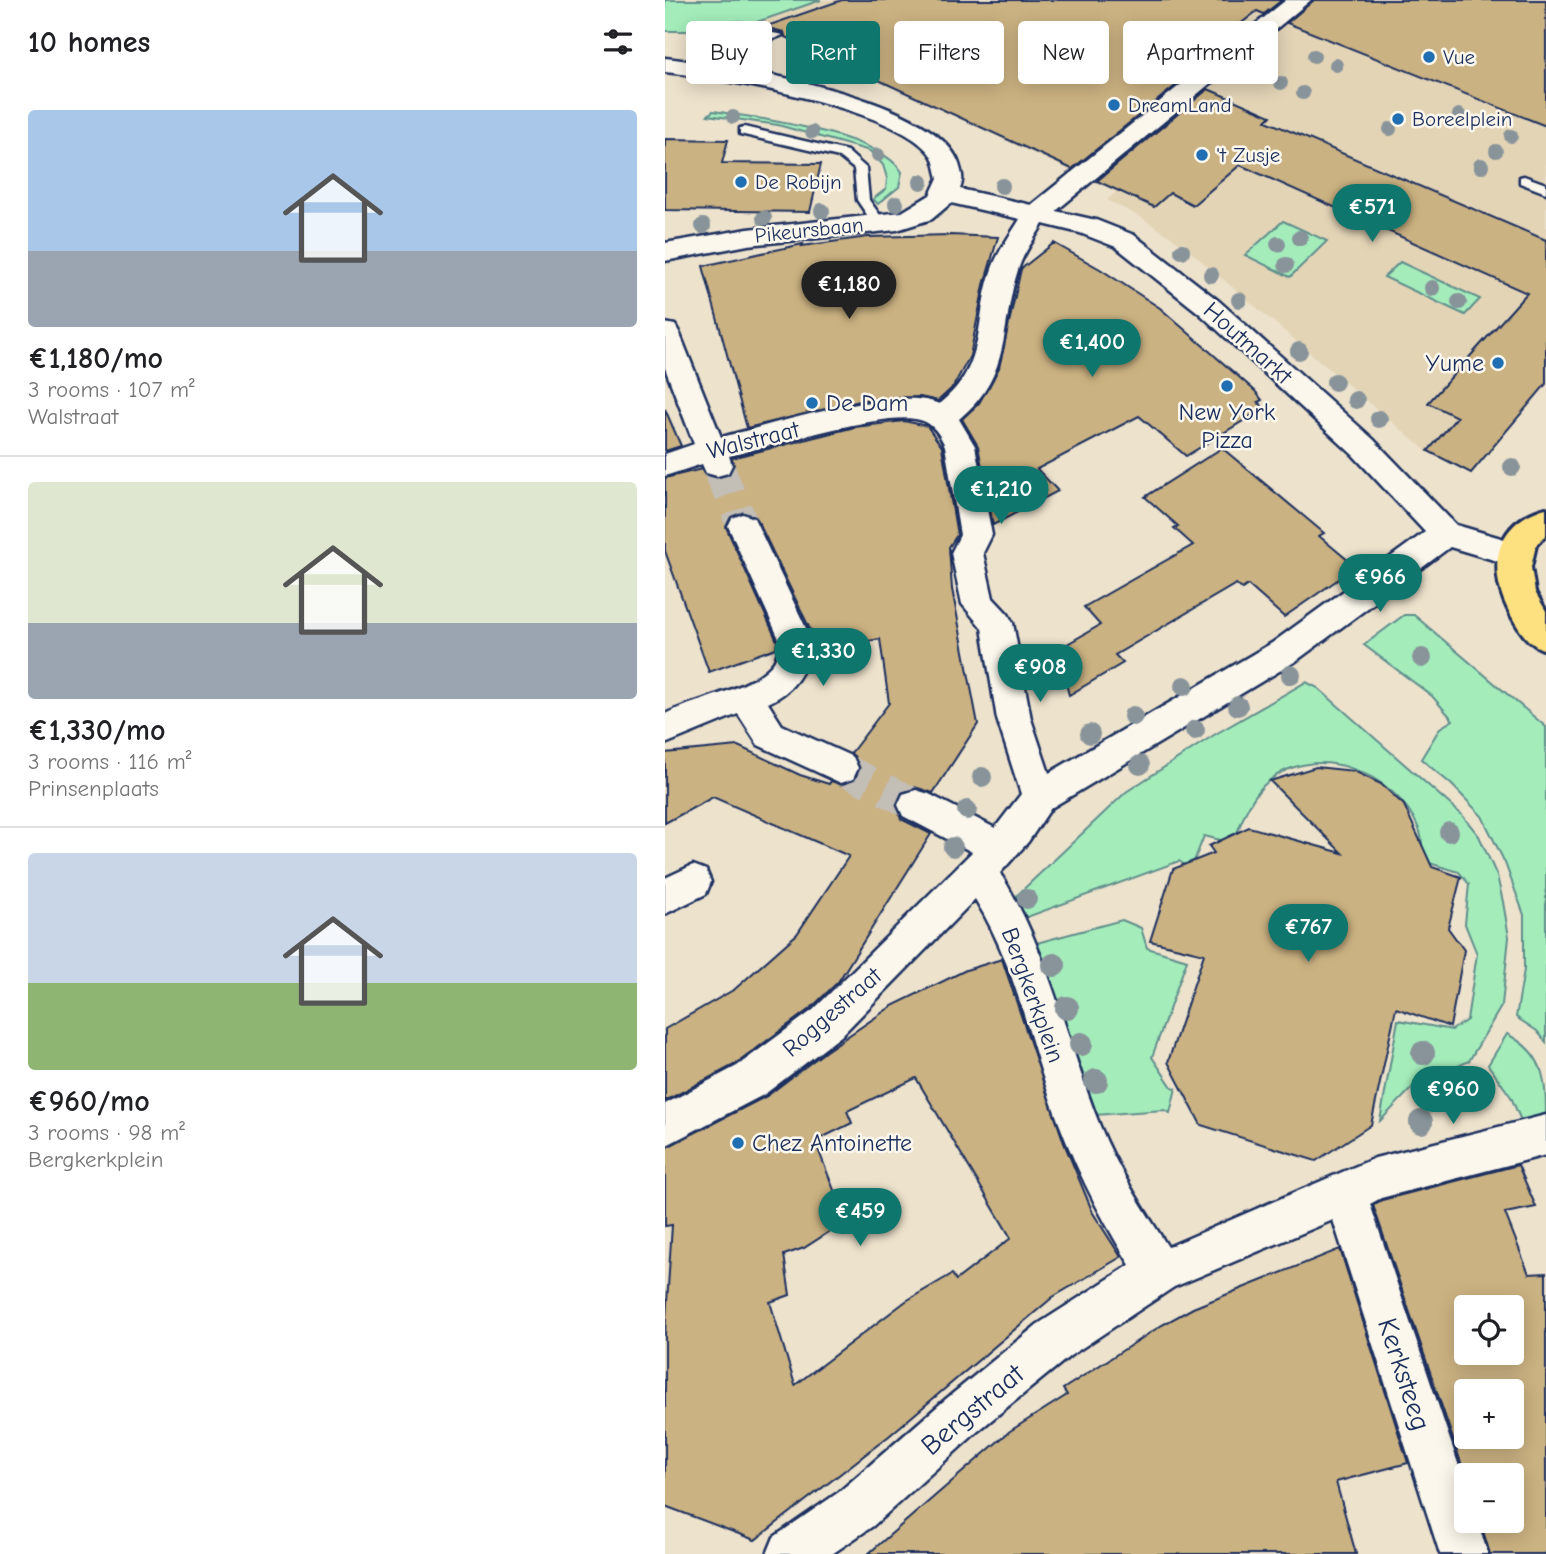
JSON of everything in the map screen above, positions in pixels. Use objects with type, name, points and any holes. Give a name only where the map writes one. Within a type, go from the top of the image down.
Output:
[{"type":"main road","points":[[1544,515],[1524,536],[1514,554],[1512,573],[1517,592],[1527,612],[1546,636]]},
{"type":"street","points":[[1039,797],[1014,719],[997,623],[978,604],[967,553],[976,534],[951,432],[966,398],[986,364],[1006,266],[1035,215],[1300,0]]},
{"type":"street","points":[[665,65],[686,67]]},
{"type":"street","points":[[772,83],[888,116],[919,132],[938,146],[951,164],[951,180],[946,194]]},
{"type":"street","name":"Houtmarkt","points":[[946,194],[1087,226],[1125,241],[1209,307],[1363,447],[1445,534]]},
{"type":"street","name":"Pikeursbaan","points":[[665,251],[704,242],[917,216],[946,194]]},
{"type":"street","points":[[665,332],[714,457]]},
{"type":"street","name":"Walstraat","points":[[665,465],[714,457],[882,409],[923,409],[951,432]]},
{"type":"street","points":[[665,730],[698,713],[746,698],[769,686],[791,668],[796,655],[796,640],[743,526]]},
{"type":"street","points":[[916,805],[988,859],[1039,797],[1284,652],[1445,534],[1514,554]]},
{"type":"street","points":[[746,698],[770,735],[841,768]]},
{"type":"street","name":"Roggestraat","points":[[665,1126],[751,1080],[827,1023],[988,859]]},
{"type":"street","name":"Bergkerkplein","points":[[988,859],[993,892],[1014,936],[1081,1128],[1114,1202],[1159,1272]]},
{"type":"street","points":[[1159,1272],[1346,1194],[1375,1179],[1546,1135]]},
{"type":"street","name":"Kerksteeg","points":[[1346,1194],[1464,1554]]},
{"type":"street","name":"Bergstraat","points":[[791,1554],[856,1509],[962,1415],[1055,1340],[1159,1272]]},
{"type":"lane","points":[[772,37],[777,35]]},
{"type":"lane","points":[[744,131],[843,154],[860,168],[863,200],[879,222]]},
{"type":"lane","points":[[1524,180],[1546,189]]},
{"type":"shaded area","points":[[738,0],[1546,0],[1546,383],[1470,473],[1425,450],[1179,242],[1107,200],[1116,192],[880,82],[880,21],[786,21],[786,38],[772,32],[772,21],[749,21]]},
{"type":"green space","points":[[665,0],[821,0],[760,21],[686,21],[686,31],[665,31]]},
{"type":"green space","points":[[713,111],[786,123],[843,137],[869,147],[889,158],[902,172],[899,187],[878,204],[873,199],[886,189],[887,178],[883,165],[870,151],[778,125],[708,115]]},
{"type":"green space","points":[[1283,221],[1327,241],[1290,277],[1245,255]]},
{"type":"green space","points":[[1400,262],[1480,299],[1465,315],[1384,277]]},
{"type":"green space","points":[[1404,615],[1414,615],[1546,727],[1546,1042],[1537,1031],[1516,1017],[1524,970],[1524,915],[1505,863],[1482,816],[1451,784],[1421,759],[1440,728],[1453,720],[1432,696],[1364,645]]},
{"type":"green space","points":[[1306,682],[1318,688],[1462,815],[1479,836],[1497,876],[1509,937],[1502,1005],[1469,1061],[1412,1088],[1380,1121],[1398,1020],[1452,1030],[1467,1020],[1477,954],[1465,924],[1469,884],[1459,872],[1423,861],[1419,829],[1408,809],[1392,791],[1372,778],[1351,768],[1328,763],[1305,764],[1283,772],[1263,786],[1245,813],[1233,843],[1204,836],[1191,869],[1179,861],[1019,920],[1012,900],[1126,792],[1214,735]]},
{"type":"green space","points":[[1122,920],[1141,928],[1147,948],[1187,960],[1152,1057],[1172,1087],[1176,1088],[1170,1113],[1164,1110],[1095,1115],[1033,944]]},
{"type":"green space","points":[[1507,1034],[1530,1050],[1541,1070],[1546,1123],[1524,1128],[1511,1097],[1488,1065]]},
{"type":"building","points":[[842,0],[1282,0],[1264,14],[1257,11],[1244,21],[1123,21],[1123,84],[1178,84],[1072,169],[880,81],[880,21],[786,21],[786,37],[784,32],[772,29],[772,24]]},
{"type":"building","points":[[1314,0],[1546,0],[1546,126],[1287,23]]},
{"type":"building","points":[[1208,89],[1271,116],[1266,121],[1546,240],[1546,384],[1471,473],[1428,451],[1457,417],[1428,403],[1527,293],[1240,165],[1193,205],[1170,193],[1154,207],[1097,181]]},
{"type":"building","name":"De Robijn","points":[[665,139],[728,140],[722,163],[821,164],[810,212],[665,210]]},
{"type":"building","points":[[868,237],[998,237],[984,285],[970,356],[953,387],[938,401],[920,397],[864,400],[747,428],[703,266],[803,244],[802,246]]},
{"type":"building","points":[[1054,243],[1160,308],[1255,391],[1262,400],[1258,402],[1264,408],[1186,456],[1139,416],[1037,469],[1058,491],[993,525],[978,446],[962,419],[979,403],[999,368],[1021,269]]},
{"type":"building","points":[[665,409],[681,446],[665,451]]},
{"type":"building","points":[[904,421],[927,426],[942,447],[957,535],[949,547],[952,589],[978,724],[933,793],[915,787],[901,793],[896,806],[901,819],[931,834],[838,982],[811,1008],[736,1064],[665,1101],[665,1029],[735,989],[797,934],[849,856],[713,797],[665,823],[665,753],[738,746],[800,775],[842,785],[855,780],[860,767],[851,753],[889,703],[880,639],[820,650],[756,517],[744,512],[731,516],[726,527],[777,641],[776,648],[709,672],[665,551],[665,478],[702,469],[705,476],[718,479],[730,474],[734,466],[732,458],[855,427]]},
{"type":"building","points":[[1222,448],[1324,533],[1319,536],[1356,567],[1284,617],[1248,585],[1242,589],[1236,584],[1115,655],[1123,663],[1069,695],[1057,650],[1100,625],[1084,607],[1193,545],[1174,528],[1178,526],[1145,497]]},
{"type":"building","points":[[1316,767],[1354,771],[1381,784],[1404,805],[1432,867],[1461,877],[1448,928],[1464,950],[1450,1027],[1396,1008],[1371,1125],[1316,1161],[1201,1125],[1168,1062],[1204,954],[1150,941],[1173,869],[1214,853],[1209,846],[1249,827],[1342,853],[1270,781]]},
{"type":"building","points":[[1002,959],[1064,1143],[1093,1213],[1121,1257],[1053,1297],[889,1436],[755,1540],[665,1506],[665,1334],[672,1225],[665,1226],[665,1148],[767,1096],[892,1006],[966,970]],"holes":[[[916,1078],[1011,1238],[956,1280],[952,1274],[906,1301],[795,1385],[770,1302],[790,1295],[784,1255],[804,1248],[846,1221],[815,1141],[852,1123],[847,1111]]]},
{"type":"building","points":[[1518,1165],[1536,1207],[1505,1213],[1529,1274],[1546,1273],[1546,1554],[1490,1554],[1484,1533],[1524,1533],[1524,1463],[1461,1463],[1456,1449],[1524,1449],[1524,1379],[1454,1379],[1454,1442],[1373,1205],[1382,1200]]},
{"type":"building","points":[[1340,1249],[1408,1463],[1336,1482],[1356,1554],[868,1554],[1010,1431],[1067,1395],[1063,1389],[1162,1325],[1193,1308]]},
{"type":"tunnel","points":[[717,465],[743,526]]},
{"type":"tunnel","points":[[841,768],[916,805]]},
{"type":"place","name":"Vue","points":[[1429,57]]},
{"type":"place","name":"DreamLand","points":[[1114,105]]},
{"type":"place","name":"Boreelplein","points":[[1398,119]]},
{"type":"place","name":"'t Zusje","points":[[1202,155]]},
{"type":"place","name":"De Robijn","points":[[741,182]]},
{"type":"place","name":"Yume","points":[[1498,363]]},
{"type":"place","name":"New York Pizza","points":[[1227,386]]},
{"type":"place","name":"De Dam","points":[[812,403]]},
{"type":"place","name":"Chez Antoinette","points":[[738,1143]]}]
